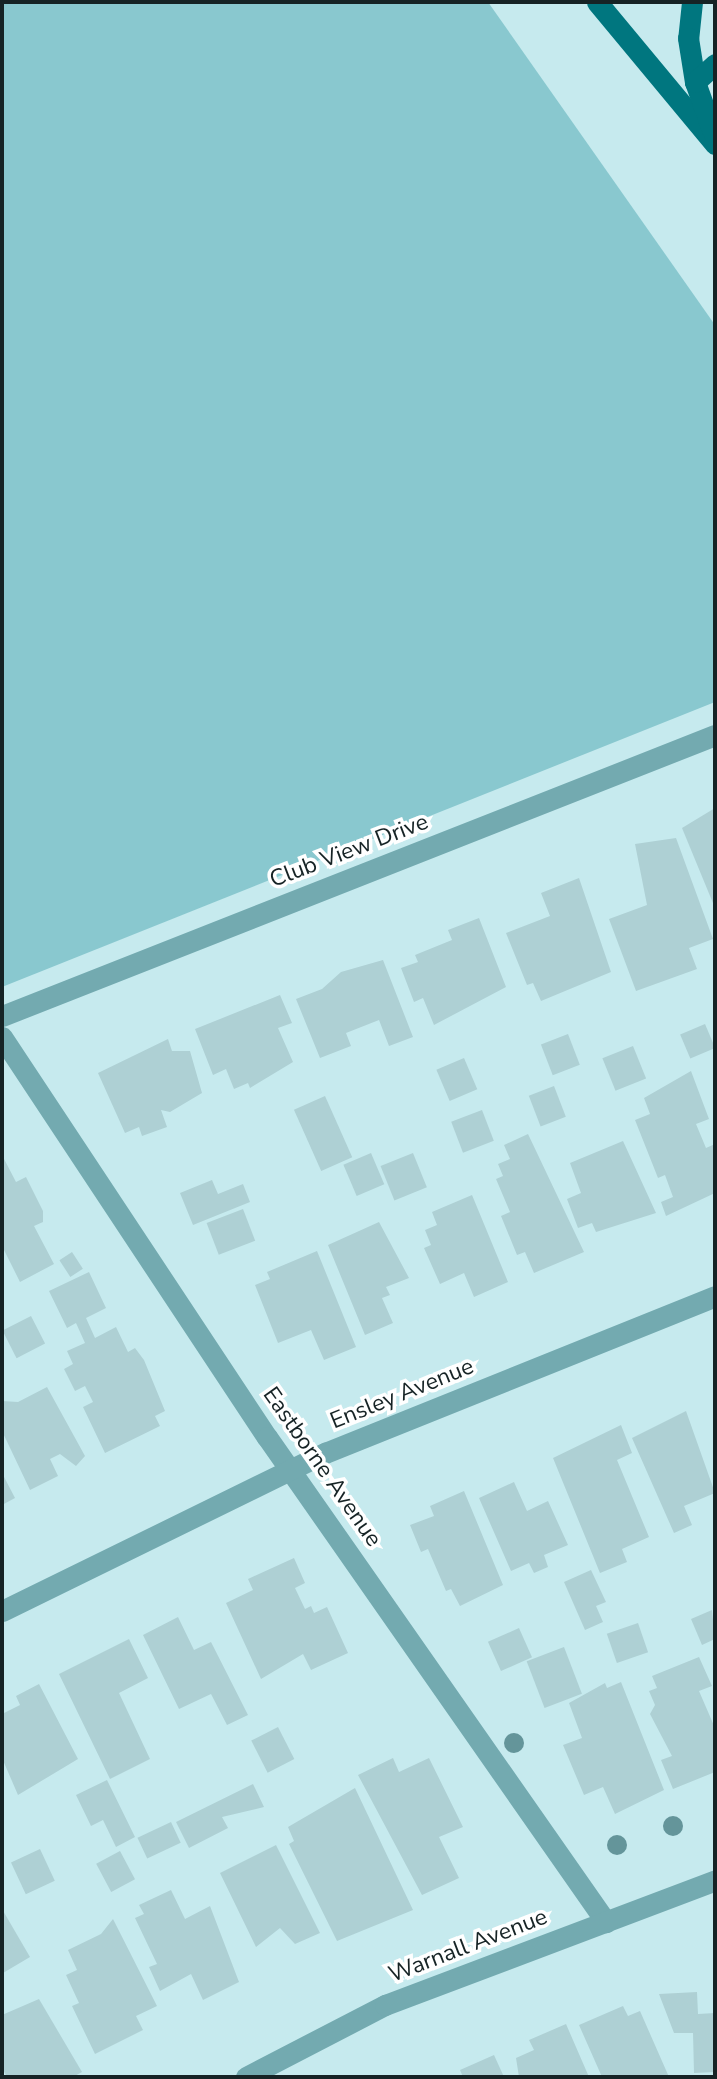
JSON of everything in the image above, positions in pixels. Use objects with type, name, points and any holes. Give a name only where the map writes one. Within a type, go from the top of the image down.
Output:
[{"type":"main road","points":[[597,2],[715,142]]},
{"type":"main road","points":[[692,2],[688,38],[695,82],[715,142]]},
{"type":"main road","points":[[695,82],[715,64]]},
{"type":"street","name":"Club View Drive","points":[[2,1016],[715,735]]},
{"type":"street","name":"Eastborne Avenue","points":[[2,1037],[291,1471],[606,1923]]},
{"type":"street","name":"Ensley Avenue","points":[[2,1611],[291,1471],[715,1296]]},
{"type":"street","name":"Warnall Avenue","points":[[246,2077],[385,2006],[715,1880]]},
{"type":"shaded area","points":[[2,2],[488,2],[715,325],[715,702],[2,987]]},
{"type":"building","points":[[715,808],[715,908],[682,828]]},
{"type":"building","points":[[676,838],[713,939],[689,948],[697,969],[636,991],[609,919],[647,905],[635,844]]},
{"type":"building","points":[[579,878],[611,972],[541,1001],[533,983],[527,985],[506,933],[550,916],[541,893]]},
{"type":"building","points":[[479,918],[506,987],[434,1025],[423,998],[414,1002],[401,968],[418,962],[415,955],[452,940],[448,930]]},
{"type":"building","points":[[383,960],[413,1037],[389,1046],[379,1020],[346,1033],[351,1046],[320,1058],[296,999],[322,989],[341,972]]},
{"type":"building","points":[[280,995],[292,1023],[278,1028],[293,1062],[250,1088],[248,1083],[234,1089],[226,1069],[213,1075],[195,1029]]},
{"type":"building","points":[[705,1024],[715,1048],[690,1058],[680,1035]]},
{"type":"building","points":[[568,1034],[580,1065],[553,1075],[541,1044]]},
{"type":"building","points":[[168,1039],[172,1051],[190,1051],[202,1093],[170,1112],[161,1110],[167,1127],[142,1136],[139,1127],[125,1133],[98,1073]]},
{"type":"building","points":[[633,1046],[646,1078],[616,1091],[602,1058]]},
{"type":"building","points":[[464,1058],[477,1089],[450,1101],[436,1070]]},
{"type":"building","points":[[691,1071],[709,1119],[696,1124],[706,1148],[715,1144],[715,1193],[666,1216],[661,1202],[673,1197],[665,1175],[658,1178],[635,1120],[650,1114],[644,1098]]},
{"type":"building","points":[[554,1086],[566,1117],[541,1126],[529,1096]]},
{"type":"building","points":[[325,1096],[352,1157],[321,1171],[294,1110]]},
{"type":"building","points":[[482,1110],[494,1141],[463,1153],[451,1122]]},
{"type":"building","points":[[528,1134],[584,1252],[534,1273],[525,1252],[517,1255],[501,1216],[510,1212],[496,1179],[503,1176],[498,1164],[510,1159],[504,1145]]},
{"type":"building","points":[[623,1141],[656,1213],[596,1232],[592,1223],[578,1228],[567,1199],[581,1193],[570,1163]]},
{"type":"building","points":[[371,1153],[384,1184],[357,1196],[343,1165]]},
{"type":"building","points":[[413,1153],[427,1187],[394,1200],[381,1166]]},
{"type":"building","points":[[2,1155],[16,1182],[26,1177],[43,1211],[43,1222],[34,1226],[54,1264],[20,1282],[2,1246]]},
{"type":"building","points":[[212,1180],[218,1194],[243,1184],[250,1202],[193,1225],[180,1193]]},
{"type":"building","points":[[472,1195],[508,1282],[474,1297],[464,1273],[440,1284],[424,1248],[431,1245],[425,1230],[437,1225],[432,1212]]},
{"type":"building","points":[[243,1209],[255,1241],[219,1255],[207,1223]]},
{"type":"building","points":[[379,1222],[409,1278],[386,1287],[390,1295],[382,1298],[393,1323],[365,1335],[328,1245]]},
{"type":"building","points":[[317,1251],[356,1347],[324,1360],[311,1330],[278,1343],[255,1285],[270,1279],[267,1272]]},
{"type":"building","points":[[72,1252],[83,1269],[70,1277],[59,1260]]},
{"type":"building","points":[[89,1272],[106,1308],[86,1318],[95,1338],[116,1327],[128,1352],[135,1348],[144,1360],[165,1411],[155,1416],[160,1426],[105,1453],[83,1407],[93,1402],[85,1386],[75,1391],[64,1369],[73,1364],[67,1351],[85,1343],[76,1323],[67,1328],[49,1291]]},
{"type":"building","points":[[31,1316],[45,1344],[17,1358],[2,1331]]},
{"type":"building","points":[[47,1387],[85,1456],[76,1466],[60,1454],[50,1459],[58,1476],[30,1490],[2,1431],[2,1401],[18,1402]]},
{"type":"building","points":[[686,1411],[715,1493],[684,1506],[692,1525],[674,1533],[632,1438]]},
{"type":"building","points":[[621,1425],[632,1453],[617,1460],[649,1537],[622,1549],[627,1562],[600,1573],[553,1458]]},
{"type":"building","points":[[2,1473],[15,1498],[2,1505]]},
{"type":"building","points":[[514,1482],[527,1511],[548,1501],[568,1545],[544,1555],[548,1567],[534,1573],[529,1563],[511,1571],[479,1498]]},
{"type":"building","points":[[464,1491],[503,1585],[460,1606],[451,1589],[446,1591],[428,1549],[421,1552],[410,1525],[434,1516],[430,1506]]},
{"type":"building","points":[[294,1558],[305,1583],[295,1588],[305,1609],[311,1606],[314,1613],[327,1607],[348,1653],[311,1670],[303,1654],[261,1679],[226,1603],[253,1590],[248,1579]]},
{"type":"building","points":[[591,1570],[606,1602],[596,1606],[603,1622],[585,1630],[564,1582]]},
{"type":"building","points":[[712,1610],[715,1639],[702,1645],[691,1619]]},
{"type":"building","points":[[178,1617],[194,1650],[211,1642],[248,1715],[227,1725],[211,1694],[179,1709],[143,1635]]},
{"type":"building","points":[[638,1623],[648,1652],[617,1663],[607,1634]]},
{"type":"building","points":[[519,1628],[532,1657],[501,1671],[488,1642]]},
{"type":"building","points":[[129,1639],[148,1678],[119,1693],[150,1759],[110,1779],[59,1674]]},
{"type":"building","points":[[564,1647],[582,1694],[545,1708],[527,1661]]},
{"type":"building","points":[[699,1657],[712,1686],[699,1691],[715,1728],[715,1772],[673,1789],[661,1760],[672,1756],[650,1714],[655,1705],[649,1691],[657,1688],[652,1676]]},
{"type":"building","points":[[621,1682],[664,1790],[615,1814],[603,1787],[584,1795],[563,1745],[582,1738],[569,1703],[605,1683],[607,1688]]},
{"type":"building","points":[[39,1684],[78,1759],[18,1795],[2,1758],[2,1714],[20,1705],[16,1696]]},
{"type":"building","points":[[278,1727],[294,1759],[268,1773],[251,1741]]},
{"type":"building","points":[[393,1758],[399,1772],[429,1758],[463,1827],[439,1837],[459,1878],[422,1895],[358,1775]]},
{"type":"building","points":[[107,1780],[135,1837],[116,1847],[103,1820],[91,1826],[76,1795]]},
{"type":"building","points":[[253,1784],[264,1807],[222,1817],[228,1828],[189,1848],[176,1822]]},
{"type":"building","points":[[355,1788],[413,1910],[337,1941],[289,1844],[294,1841],[288,1827]]},
{"type":"building","points":[[171,1822],[181,1843],[147,1858],[137,1838]]},
{"type":"building","points":[[276,1845],[320,1933],[295,1944],[280,1928],[256,1947],[220,1873]]},
{"type":"building","points":[[40,1849],[55,1881],[26,1894],[11,1863]]},
{"type":"building","points":[[120,1851],[135,1879],[111,1892],[96,1864]]},
{"type":"building","points":[[171,1890],[185,1919],[210,1906],[239,1982],[203,2000],[191,1974],[160,1991],[149,1967],[157,1964],[135,1918],[144,1914],[139,1905]]},
{"type":"building","points":[[2,1909],[30,1957],[3,1973],[2,1970]]},
{"type":"building","points":[[113,1919],[157,2006],[136,2016],[143,2030],[95,2054],[72,2006],[79,2003],[66,1975],[77,1970],[68,1950],[101,1934]]},
{"type":"building","points":[[697,1992],[698,2014],[715,2013],[715,2072],[694,2073],[693,2033],[674,2033],[659,1994]]},
{"type":"building","points":[[39,1999],[82,2072],[73,2077],[7,2077],[2,2068],[2,2015]]},
{"type":"building","points":[[623,2006],[628,2016],[640,2011],[669,2077],[602,2077],[579,2025]]},
{"type":"building","points":[[566,2024],[589,2077],[519,2077],[516,2058],[534,2050],[529,2040]]},
{"type":"building","points":[[494,2055],[504,2077],[463,2077],[460,2070]]}]
